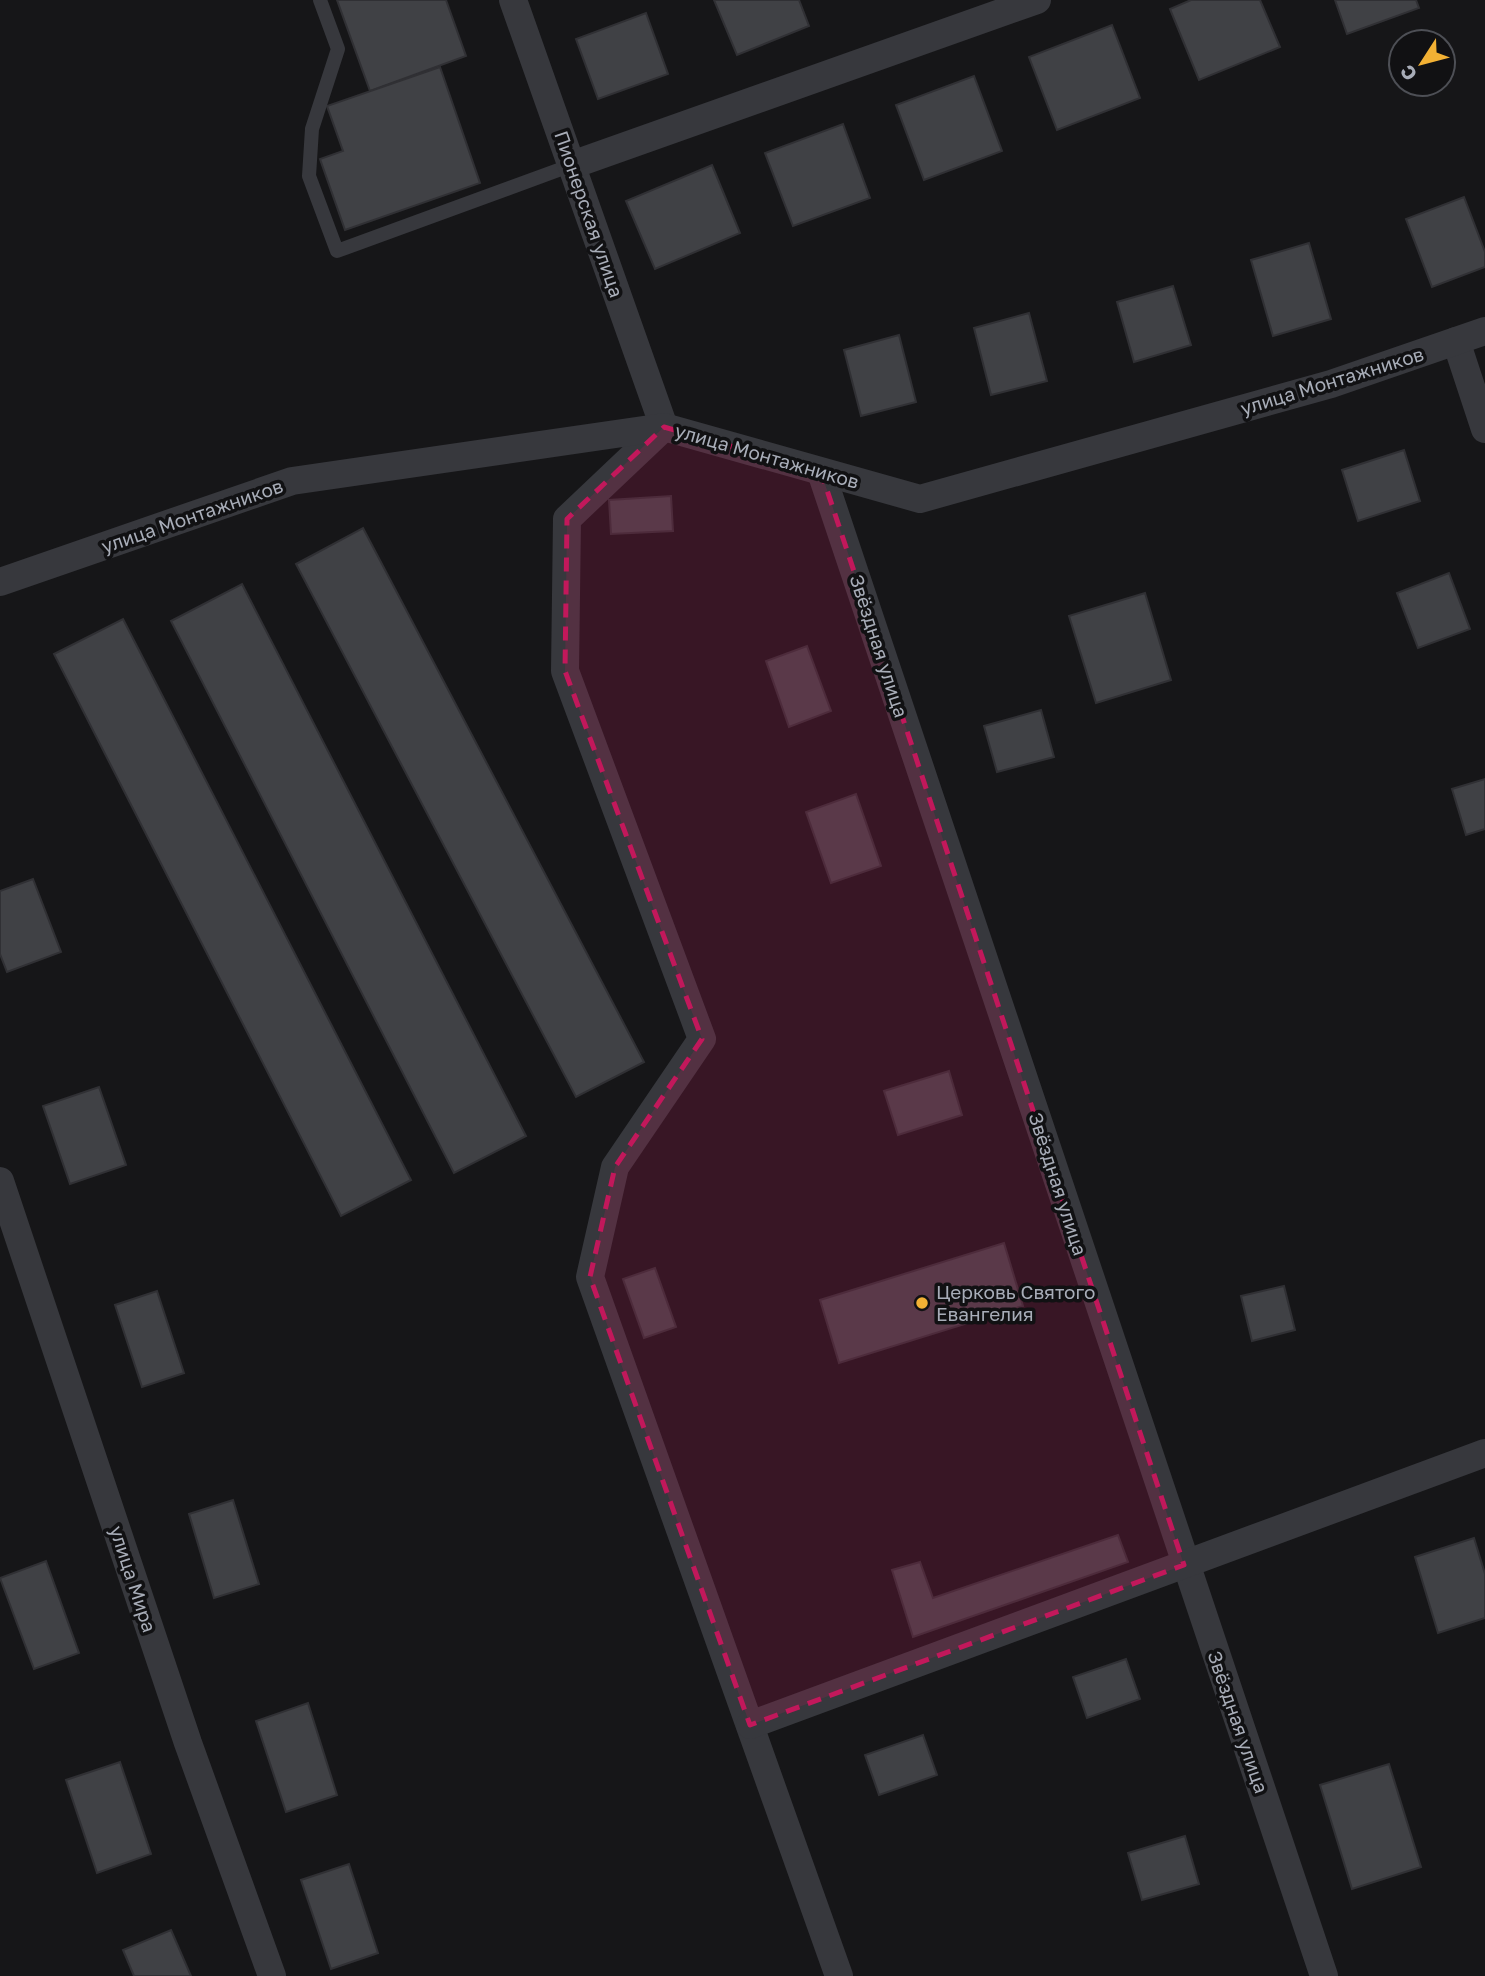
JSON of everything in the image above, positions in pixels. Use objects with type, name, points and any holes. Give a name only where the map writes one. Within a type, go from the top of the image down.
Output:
[{"type":"street","name":"Пионерская улица","points":[[513,0],[664,427]]},
{"type":"street","points":[[572,165],[1037,0]]},
{"type":"street","name":"улица Монтажников","points":[[0,582],[292,481],[664,427],[920,499],[1331,384],[1485,331]]},
{"type":"street","points":[[1456,341],[1485,429]]},
{"type":"street","points":[[664,427],[567,519],[565,671],[702,1039],[615,1167],[590,1277],[839,1976]]},
{"type":"street","name":"Звёздная улица","points":[[821,472],[1184,1565],[1324,1976]]},
{"type":"street","name":"улица Мира","points":[[0,1181],[188,1743],[272,1976]]},
{"type":"street","points":[[750,1725],[1485,1453]]},
{"type":"lane","points":[[320,0],[338,48],[312,130],[309,176],[337,251],[572,165]]},
{"type":"highlighted area","points":[[664,427],[821,472],[1184,1565],[750,1725],[590,1277],[615,1167],[702,1039],[565,671],[567,519]]},
{"type":"building","points":[[337,0],[446,0],[466,56],[370,91]]},
{"type":"building","points":[[714,0],[799,0],[809,26],[737,55]]},
{"type":"building","points":[[1191,0],[1260,0],[1280,47],[1199,80],[1170,9]]},
{"type":"building","points":[[1335,0],[1416,0],[1419,8],[1347,34]]},
{"type":"building","points":[[646,13],[668,74],[598,99],[576,39]]},
{"type":"building","points":[[1112,25],[1140,98],[1057,130],[1029,57]]},
{"type":"building","points":[[440,67],[480,183],[345,230],[320,159],[343,151],[327,106]]},
{"type":"building","points":[[974,76],[1002,151],[924,180],[896,105]]},
{"type":"building","points":[[843,124],[870,198],[793,226],[765,153]]},
{"type":"building","points":[[712,165],[740,233],[655,269],[626,201]]},
{"type":"building","points":[[1464,197],[1485,252],[1485,267],[1432,287],[1406,219]]},
{"type":"building","points":[[1309,243],[1331,319],[1273,336],[1251,260]]},
{"type":"building","points":[[1173,286],[1191,345],[1134,362],[1117,302]]},
{"type":"building","points":[[1029,313],[1047,381],[991,395],[974,328]]},
{"type":"building","points":[[899,335],[916,402],[861,416],[844,350]]},
{"type":"building","points":[[1404,450],[1420,501],[1358,521],[1342,470]]},
{"type":"building","points":[[671,496],[673,531],[611,534],[609,500]]},
{"type":"building","points":[[363,528],[644,1062],[576,1097],[296,564]]},
{"type":"building","points":[[1449,573],[1470,629],[1418,648],[1397,593]]},
{"type":"building","points":[[242,584],[526,1136],[454,1173],[171,621]]},
{"type":"building","points":[[1145,593],[1171,680],[1096,703],[1069,616]]},
{"type":"building","points":[[123,619],[411,1180],[341,1216],[54,654]]},
{"type":"building","points":[[807,646],[831,711],[789,727],[766,661]]},
{"type":"building","points":[[1041,710],[1054,757],[997,772],[984,726]]},
{"type":"building","points":[[1485,779],[1485,829],[1466,835],[1452,789]]},
{"type":"building","points":[[856,794],[881,866],[831,883],[806,812]]},
{"type":"building","points":[[33,879],[61,952],[7,972],[0,954],[0,891]]},
{"type":"building","points":[[949,1071],[962,1115],[898,1135],[884,1091]]},
{"type":"building","points":[[99,1087],[126,1165],[70,1184],[43,1106]]},
{"type":"building","name":"Церковь Святого Евангелия","points":[[1004,1243],[1023,1306],[839,1363],[820,1300]]},
{"type":"building","points":[[655,1268],[676,1327],[644,1338],[623,1279]]},
{"type":"building","points":[[1284,1286],[1295,1330],[1252,1341],[1241,1296]]},
{"type":"building","points":[[157,1291],[184,1373],[142,1387],[115,1305]]},
{"type":"building","points":[[233,1500],[259,1584],[214,1598],[189,1514]]},
{"type":"building","points":[[1118,1535],[1128,1562],[913,1637],[892,1570],[920,1562],[933,1598]]},
{"type":"building","points":[[1474,1538],[1485,1574],[1485,1618],[1438,1633],[1415,1557]]},
{"type":"building","points":[[46,1561],[79,1653],[34,1669],[0,1578]]},
{"type":"building","points":[[1126,1659],[1140,1699],[1087,1718],[1073,1677]]},
{"type":"building","points":[[308,1703],[337,1795],[286,1812],[256,1721]]},
{"type":"building","points":[[923,1735],[937,1775],[879,1795],[865,1755]]},
{"type":"building","points":[[120,1762],[151,1854],[97,1873],[66,1780]]},
{"type":"building","points":[[1389,1764],[1421,1867],[1352,1889],[1320,1785]]},
{"type":"building","points":[[1185,1836],[1199,1884],[1142,1900],[1128,1853]]},
{"type":"building","points":[[349,1864],[378,1953],[331,1969],[301,1880]]},
{"type":"building","points":[[171,1930],[191,1976],[134,1976],[123,1950]]},
{"type":"place","name":"Церковь Святого Евангелия","points":[[922,1303]]}]
